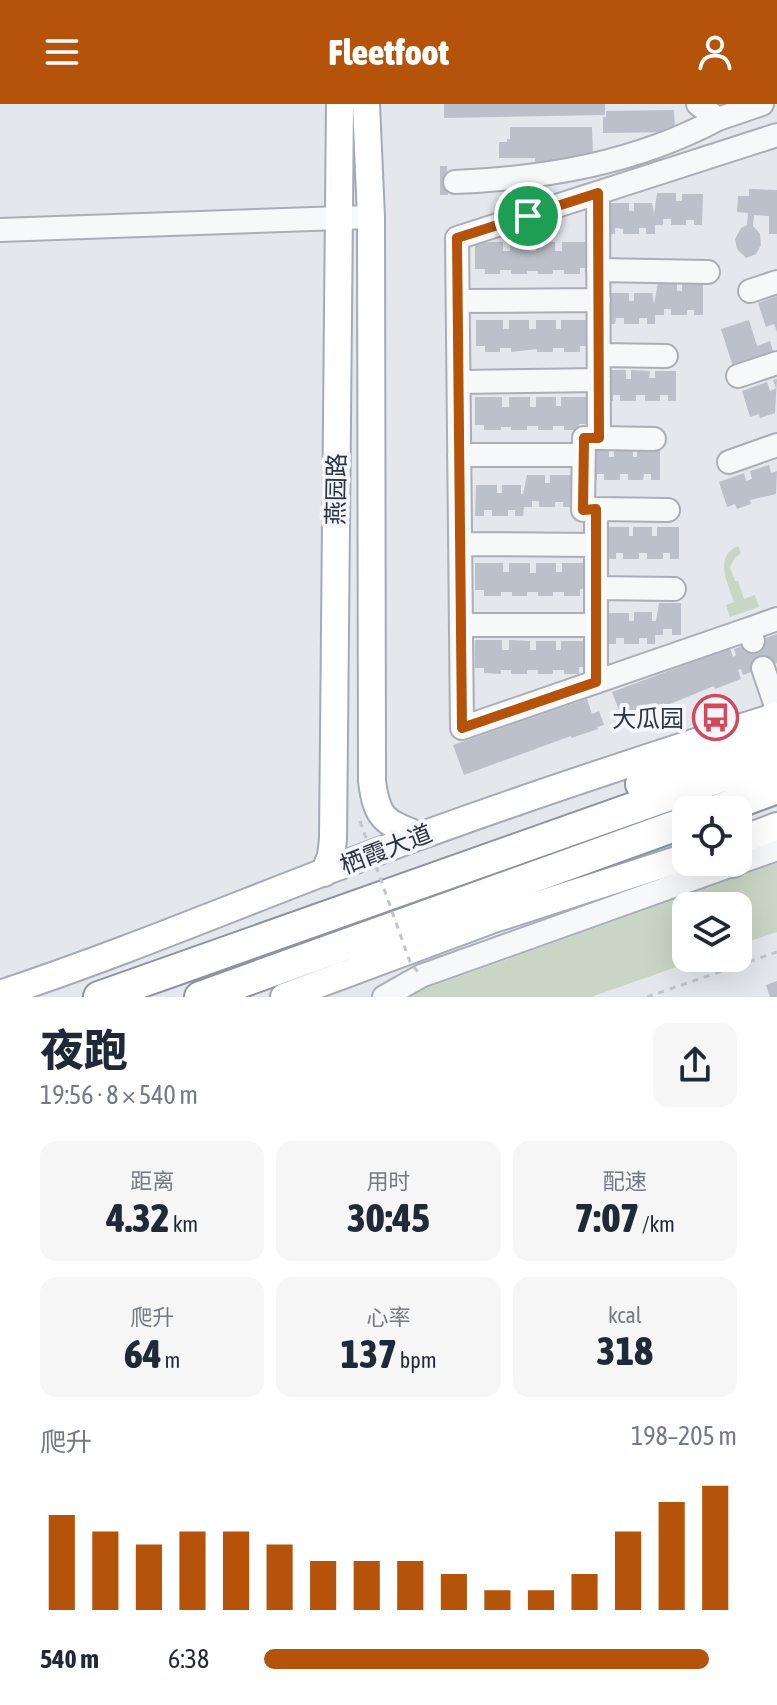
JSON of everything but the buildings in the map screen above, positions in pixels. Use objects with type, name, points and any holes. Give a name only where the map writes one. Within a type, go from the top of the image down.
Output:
[{"type":"highway","points":[[308,922],[417,870],[777,731]]},
{"type":"highway","name":"栖霞大道","points":[[99,997],[777,757]]},
{"type":"highway","points":[[752,797],[777,788]]},
{"type":"highway","points":[[752,817],[777,808]]},
{"type":"highway","points":[[200,997],[672,827]]},
{"type":"highway","points":[[533,877],[672,843]]},
{"type":"main road","name":"燕园路","points":[[324,873],[331,856],[333,839],[340,104]]},
{"type":"main road","name":"燕园路","points":[[366,104],[371,217],[372,781],[375,803],[387,823],[420,836]]},
{"type":"main road","name":"栖霞大道","points":[[0,994],[92,963],[420,836],[777,716]]},
{"type":"main road","points":[[752,843],[777,826]]},
{"type":"main road","points":[[284,997],[491,920],[672,862]]},
{"type":"street","points":[[698,104],[718,119]]},
{"type":"street","points":[[455,182],[499,180],[590,167],[679,140],[718,119],[762,104]]},
{"type":"street","points":[[777,135],[457,238],[462,728],[596,682],[752,636],[777,619]]},
{"type":"street","points":[[598,193],[599,438]]},
{"type":"street","points":[[0,230],[371,217]]},
{"type":"street","points":[[598,270],[708,272]]},
{"type":"street","points":[[750,291],[777,282]]},
{"type":"street","points":[[458,301],[599,300]]},
{"type":"street","points":[[599,355],[666,356]]},
{"type":"street","points":[[738,376],[777,363]]},
{"type":"street","points":[[459,382],[599,380]]},
{"type":"street","points":[[654,439],[584,438],[583,510],[668,510]]},
{"type":"street","points":[[729,462],[777,445]]},
{"type":"street","points":[[459,455],[583,455]]},
{"type":"street","points":[[596,509],[596,682]]},
{"type":"street","points":[[460,544],[596,545]]},
{"type":"street","points":[[596,588],[674,589]]},
{"type":"street","points":[[461,625],[596,625]]},
{"type":"street","points":[[763,668],[777,709]]},
{"type":"street","points":[[752,853],[777,849]]},
{"type":"street","points":[[384,997],[421,976],[681,876]]},
{"type":"path","points":[[360,821],[410,962],[421,976]]},
{"type":"path","points":[[647,997],[777,952]]},
{"type":"green space","points":[[738,546],[741,553],[730,567],[744,599],[755,595],[759,607],[730,617],[726,605],[734,602],[724,564],[730,551]]},
{"type":"green space","points":[[777,863],[777,932],[752,940],[752,892],[696,892],[741,876],[752,876],[752,872]]},
{"type":"green space","points":[[672,901],[672,969],[591,997],[402,997]]},
{"type":"place","name":"大瓜园","points":[[715,718]]},
{"type":"route","points":[[598,193],[599,438],[584,438],[583,455],[583,510],[596,509],[596,682],[462,728],[457,238],[528,216],[598,193]]}]
